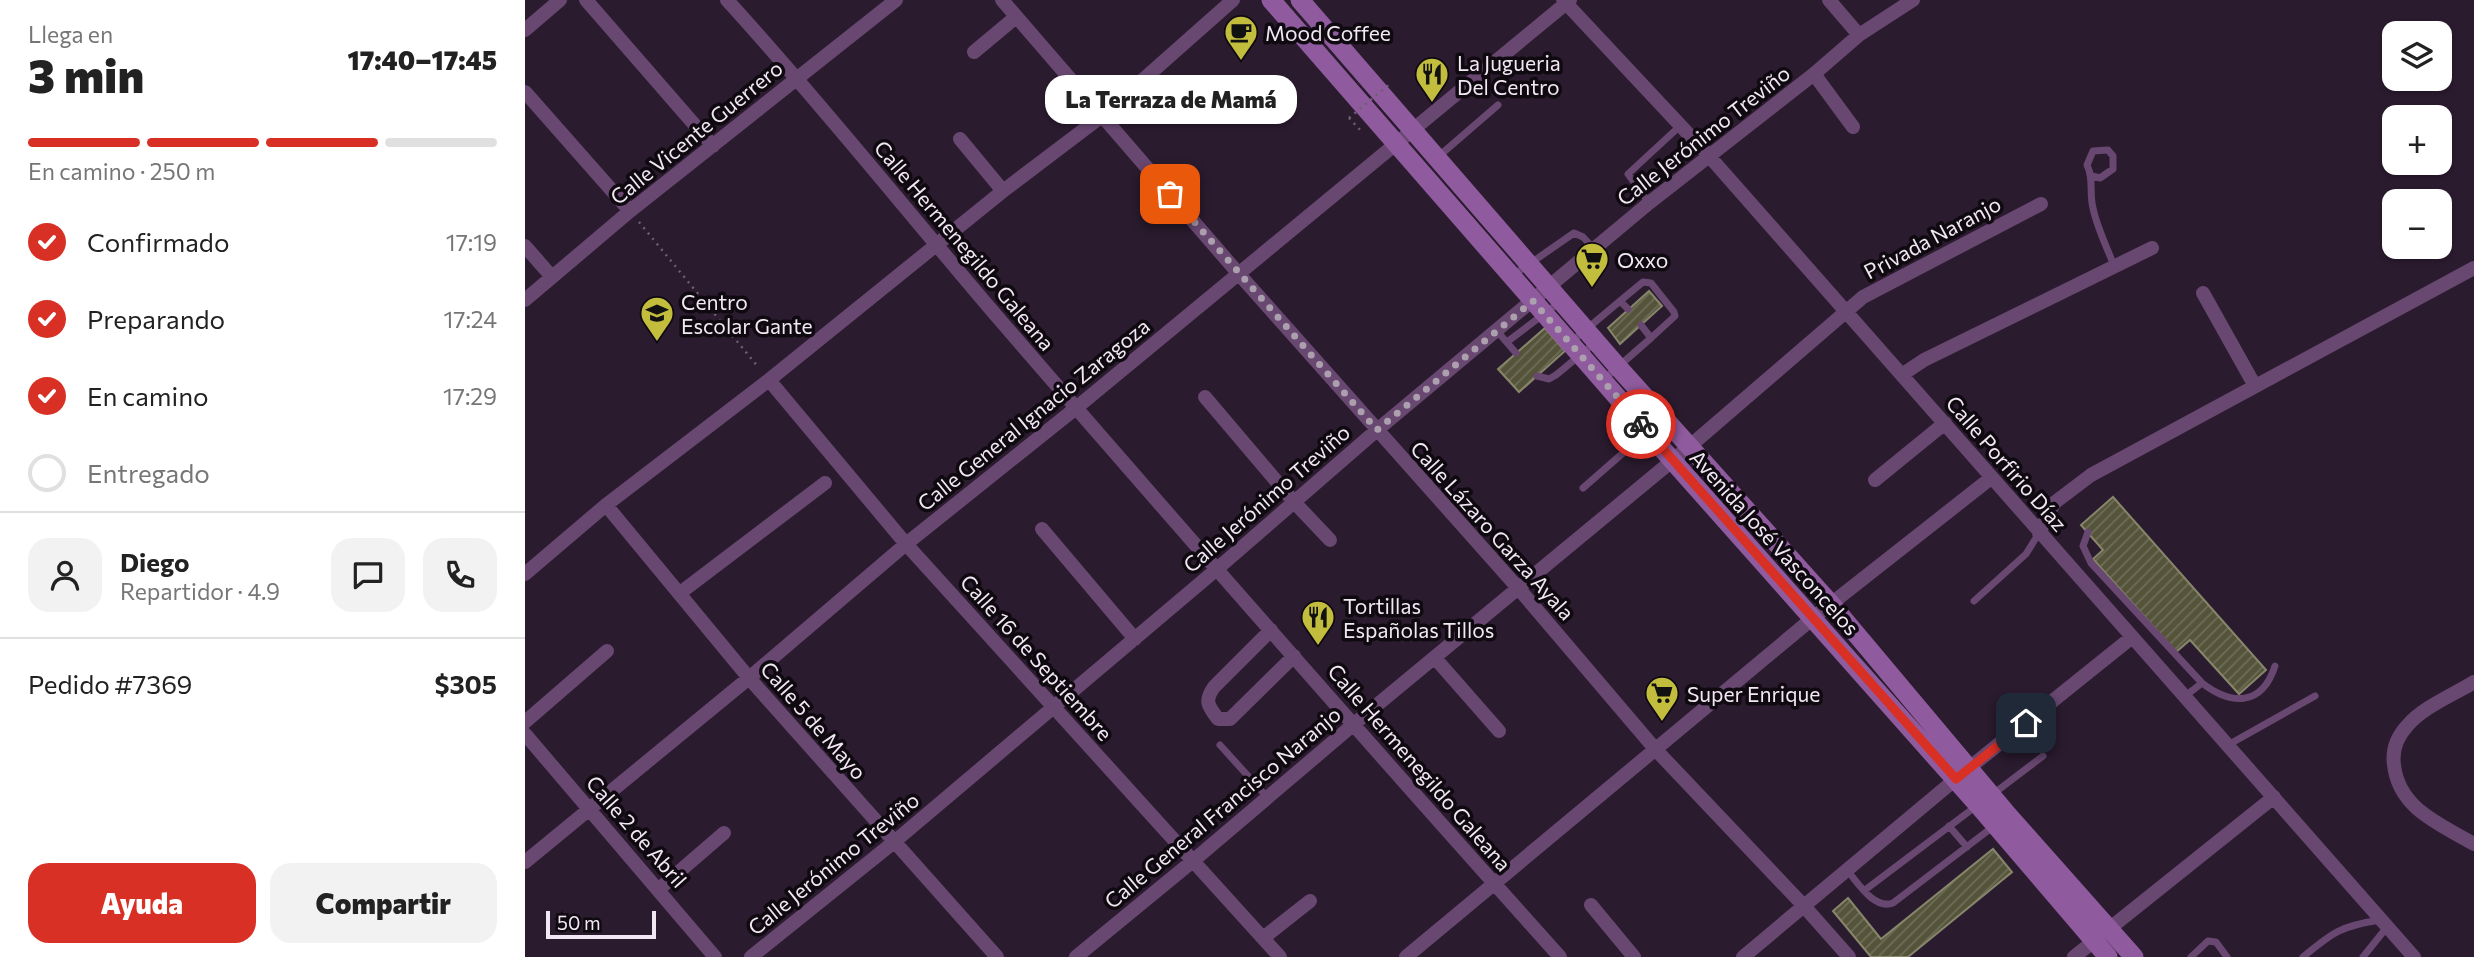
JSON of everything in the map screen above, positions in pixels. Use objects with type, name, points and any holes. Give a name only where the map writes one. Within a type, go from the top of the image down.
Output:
[{"type":"main road","name":"Avenida José Vasconcelos","points":[[1271,0],[1396,146],[1813,618],[1962,774],[2101,934],[2134,957]]},
{"type":"main road","name":"Avenida José Vasconcelos","points":[[1300,0],[1618,367],[1831,604],[1962,774]]},
{"type":"main road","name":"Avenida José Vasconcelos","points":[[2101,934],[2108,957]]},
{"type":"street","points":[[525,30],[560,0]]},
{"type":"street","points":[[586,0],[713,146]]},
{"type":"street","name":"Calle Hermenegildo Galeana","points":[[727,0],[798,78],[936,246],[1076,408],[1560,957]]},
{"type":"street","name":"Calle Vicente Guerrero","points":[[525,300],[631,211],[896,0]]},
{"type":"street","name":"Calle Lázaro Garza Ayala","points":[[1002,0],[1238,273],[1519,589],[1656,750],[1849,957]]},
{"type":"street","points":[[525,574],[606,505],[769,380],[1003,191],[1102,116],[1233,0]]},
{"type":"street","points":[[1829,0],[1859,35]]},
{"type":"street","name":"Calle Jerónimo Treviño","points":[[751,957],[894,842],[1377,430],[1539,307],[1595,250],[1649,203],[1814,75],[1859,35],[1913,0]]},
{"type":"street","name":"Calle General Ignacio Zaragoza","points":[[525,862],[749,678],[906,544],[1396,146],[1566,1]]},
{"type":"street","name":"Calle Porfirio Díaz","points":[[1566,1],[1681,125],[1903,374],[2131,638],[2414,957]]},
{"type":"street","points":[[974,52],[1016,17]]},
{"type":"street","points":[[1814,75],[1853,127]]},
{"type":"street","points":[[525,92],[631,211]]},
{"type":"street","points":[[960,139],[1003,191]]},
{"type":"street","name":"Privada Naranjo","points":[[1847,312],[1863,297],[2041,204]]},
{"type":"street","points":[[525,246],[552,278]]},
{"type":"street","points":[[1903,374],[1924,360],[2152,248]]},
{"type":"street","points":[[2039,533],[2054,503],[2091,475],[2474,268]]},
{"type":"street","points":[[2203,293],[2255,386]]},
{"type":"street","name":"Calle General Francisco Naranjo","points":[[1076,957],[1847,312]]},
{"type":"street","name":"Calle 16 de Septiembre","points":[[769,380],[906,544],[1280,957]]},
{"type":"street","points":[[1205,397],[1330,540]]},
{"type":"street","points":[[1875,480],[1945,424]]},
{"type":"street","points":[[1406,957],[1813,618],[1991,478]]},
{"type":"street","points":[[680,593],[825,483]]},
{"type":"street","name":"Calle 5 de Mayo","points":[[606,505],[749,678],[997,957]]},
{"type":"street","points":[[1042,529],[1135,639]]},
{"type":"street","points":[[1271,630],[1207,697],[1207,705],[1218,719],[1230,719],[1294,656]]},
{"type":"street","points":[[1743,957],[1962,774],[2131,638]]},
{"type":"street","points":[[525,722],[607,651]]},
{"type":"street","points":[[1435,657],[1499,731]]},
{"type":"street","points":[[2474,682],[2408,724],[2393,755],[2401,792],[2411,806],[2474,844]]},
{"type":"street","name":"Calle 2 de Abril","points":[[525,734],[715,957]]},
{"type":"street","points":[[2074,957],[2274,797]]},
{"type":"street","points":[[659,889],[724,833]]},
{"type":"street","points":[[1262,938],[1310,901]]},
{"type":"street","points":[[1591,905],[1634,957]]},
{"type":"lane","points":[[1420,173],[1498,105]]},
{"type":"lane","points":[[1649,203],[1628,174],[1681,125]]},
{"type":"lane","points":[[2092,176],[2091,198],[2095,219],[2114,265]]},
{"type":"lane","points":[[1511,276],[1574,233],[1583,237],[1595,250]]},
{"type":"lane","points":[[1537,376],[1549,379],[1575,349],[1591,336],[1620,301],[1643,282],[1651,283],[1675,316],[1603,381]]},
{"type":"lane","points":[[1620,301],[1628,309]]},
{"type":"lane","points":[[1641,325],[1651,338]]},
{"type":"lane","points":[[1502,336],[1516,353]]},
{"type":"lane","points":[[1575,349],[1591,336]]},
{"type":"lane","points":[[1583,488],[1663,417]]},
{"type":"lane","points":[[2088,532],[2083,546],[2091,562],[2202,684],[2218,696],[2238,700],[2256,693],[2270,680],[2275,666]]},
{"type":"lane","points":[[1974,601],[2027,554],[2039,533]]},
{"type":"lane","points":[[2089,590],[2104,577]]},
{"type":"lane","points":[[2184,698],[2202,684]]},
{"type":"lane","points":[[2227,746],[2315,696]]},
{"type":"lane","points":[[1220,745],[1267,797]]},
{"type":"lane","points":[[1865,890],[2043,756]]},
{"type":"lane","points":[[1847,870],[1882,905],[1893,903],[2002,820]]},
{"type":"lane","points":[[1949,826],[1967,847]]},
{"type":"lane","points":[[2303,957],[2343,928],[2384,924]]},
{"type":"lane","points":[[2363,957],[2384,924]]},
{"type":"lane","points":[[2191,957],[2208,941],[2216,942],[2227,957]]},
{"type":"path","points":[[1361,132],[1349,118],[1391,83]]},
{"type":"path","points":[[631,211],[769,380]]},
{"type":"building","name":"Oxxo","points":[[1649,291],[1662,306],[1620,344],[1608,328]]},
{"type":"building","points":[[1545,328],[1565,351],[1519,392],[1498,369]]},
{"type":"building","points":[[2113,497],[2266,670],[2239,694],[2190,640],[2176,652],[2093,559],[2103,550],[2081,525]]},
{"type":"building","points":[[1993,849],[2012,872],[1908,957],[1871,957],[1833,911],[1848,898],[1881,939]]},
{"type":"way so far","points":[[1170,194],[1377,430],[1533,301],[1641,424]]},
{"type":"place","name":"Mood Coffee","points":[[1241,62]]},
{"type":"place","name":"La Jugueria Del Centro","points":[[1432,104]]},
{"type":"place","name":"La Terraza de Mamá","points":[[1170,194]]},
{"type":"place","name":"Oxxo","points":[[1592,289]]},
{"type":"place","name":"Centro Escolar Gante","points":[[657,343]]},
{"type":"place","name":"Tortillas Españolas Tillos","points":[[1318,647]]},
{"type":"place","name":"Super Enrique","points":[[1662,723]]},
{"type":"route","points":[[1641,424],[1956,779],[2026,723]]}]
